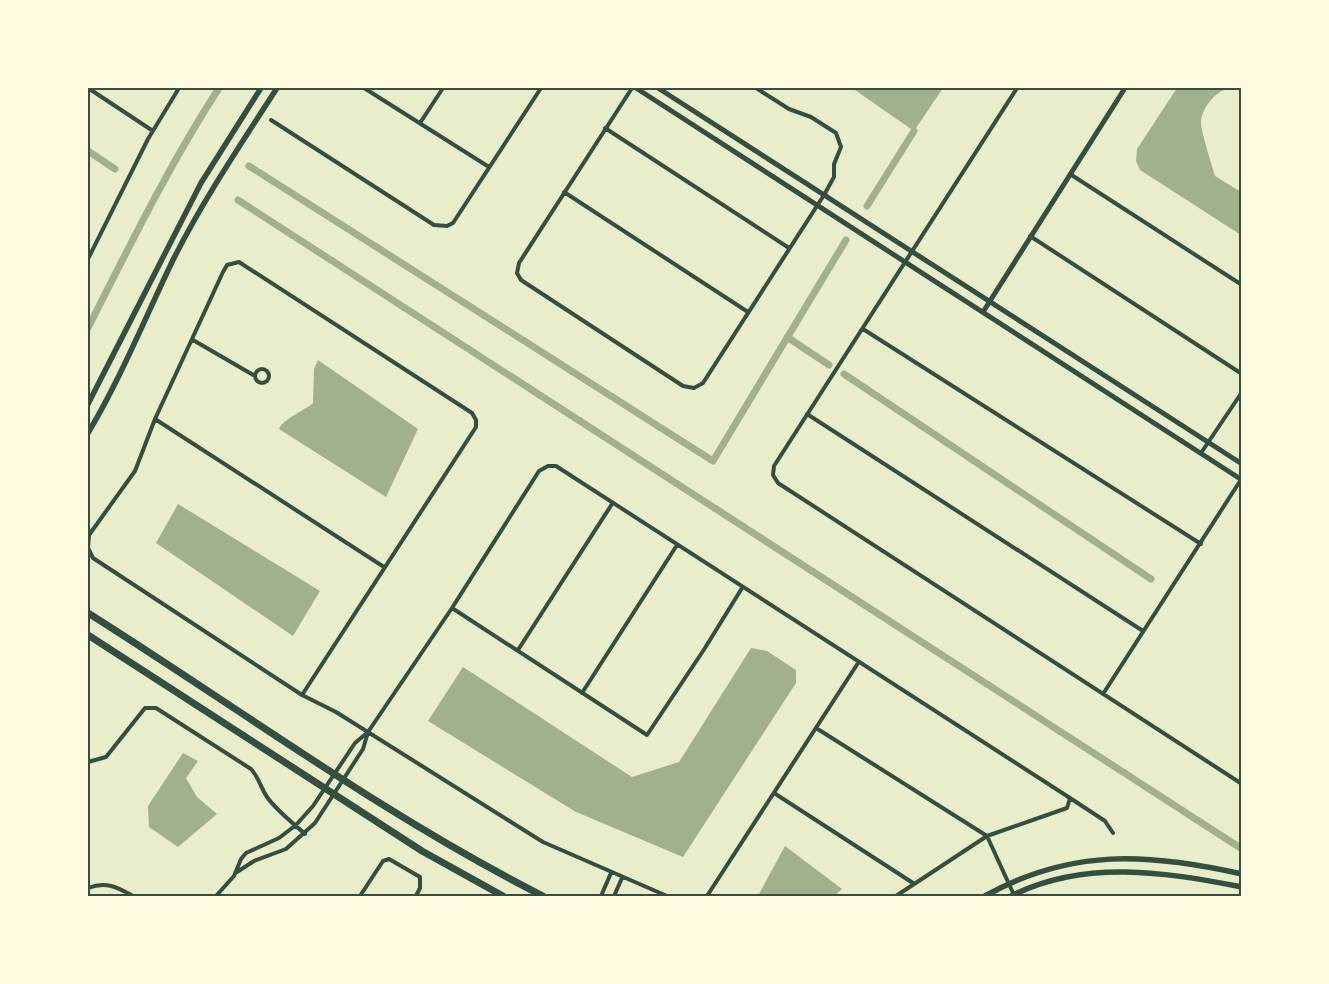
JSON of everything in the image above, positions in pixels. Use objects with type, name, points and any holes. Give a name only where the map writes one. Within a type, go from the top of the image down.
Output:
[{"type":"highway","points":[[88,613],[334,774],[495,872],[542,896]]},
{"type":"highway","points":[[88,637],[422,851],[503,896]]},
{"type":"main road","points":[[88,404],[201,183],[261,88]]},
{"type":"main road","points":[[88,433],[122,369],[178,250],[212,190],[277,88]]},
{"type":"main road","points":[[985,896],[1008,883],[1046,869],[1106,859],[1141,858],[1242,874]]},
{"type":"main road","points":[[1013,896],[1050,882],[1105,871],[1171,873],[1242,887]]},
{"type":"street","points":[[88,88],[153,131]]},
{"type":"street","points":[[88,258],[153,131],[179,88]]},
{"type":"street","points":[[364,88],[489,167]]},
{"type":"street","points":[[420,123],[443,88]]},
{"type":"street","points":[[271,120],[434,225],[447,226],[453,224],[541,88]]},
{"type":"street","points":[[756,88],[789,109],[812,117],[836,133],[841,148],[834,164],[834,177],[824,195],[818,205],[789,248],[702,383],[694,388],[684,386],[675,381],[521,280],[517,273],[519,263],[605,128],[634,88],[818,205],[1241,479],[1103,694]]},
{"type":"street","points":[[658,88],[1242,464]]},
{"type":"street","points":[[1017,88],[774,466],[772,475],[778,484],[1242,784]]},
{"type":"street","points":[[983,312],[1125,88]]},
{"type":"street","points":[[605,128],[789,248]]},
{"type":"street","points":[[1070,174],[1242,285]]},
{"type":"street","points":[[564,192],[748,312]]},
{"type":"street","points":[[1030,236],[1242,374]]},
{"type":"street","points":[[302,695],[476,427],[476,420],[472,413],[239,262],[227,265],[222,272],[134,471],[89,535],[88,548],[93,558],[302,695],[336,712],[543,842],[667,896]]},
{"type":"street","points":[[863,329],[1200,544]]},
{"type":"street","points":[[193,340],[255,376]]},
{"type":"street","points":[[1201,453],[1242,392]]},
{"type":"street","points":[[807,414],[1143,631]]},
{"type":"street","points":[[156,419],[384,567]]},
{"type":"street","points":[[237,872],[241,859],[246,853],[279,838],[296,826],[355,743],[368,732],[452,608],[539,471],[548,466],[556,466],[858,663],[1070,798],[1104,821],[1113,833]]},
{"type":"street","points":[[518,650],[612,504]]},
{"type":"street","points":[[582,693],[677,545]]},
{"type":"street","points":[[452,608],[647,735],[742,588]]},
{"type":"street","points":[[707,896],[858,663]]},
{"type":"street","points":[[88,762],[106,757],[145,708],[156,708],[251,769],[259,778],[265,795],[305,834]]},
{"type":"street","points":[[816,728],[987,836],[1013,896]]},
{"type":"street","points":[[216,896],[237,872],[254,860],[286,849],[305,834],[334,795],[363,749],[368,732]]},
{"type":"street","points":[[774,793],[914,883]]},
{"type":"street","points":[[896,896],[987,836],[1067,808],[1070,798]]},
{"type":"street","points":[[360,896],[383,861],[389,859],[420,877],[420,888],[416,896]]},
{"type":"street","points":[[601,896],[611,873]]},
{"type":"street","points":[[614,896],[622,878]]},
{"type":"street","points":[[88,888],[106,884],[117,887],[133,896]]},
{"type":"shaded area","points":[[852,88],[943,88],[914,131]]},
{"type":"shaded area","points":[[1177,88],[1229,88],[1219,92],[1210,100],[1202,116],[1201,126],[1215,176],[1241,192],[1241,235],[1140,170],[1136,161],[1137,149]]},
{"type":"shaded area","points":[[318,360],[418,429],[386,497],[279,429],[281,425],[313,403],[314,369]]},
{"type":"shaded area","points":[[178,504],[320,591],[293,636],[156,543]]},
{"type":"shaded area","points":[[751,648],[767,651],[796,670],[796,683],[683,857],[576,812],[428,721],[463,667],[632,777],[679,762]]},
{"type":"shaded area","points":[[183,753],[198,761],[186,778],[197,797],[217,814],[178,847],[149,827],[148,806]]},
{"type":"shaded area","points":[[785,846],[842,889],[834,896],[758,896]]},
{"type":"waterway","points":[[88,328],[166,176],[219,88]]},
{"type":"waterway","points":[[867,206],[914,131]]},
{"type":"waterway","points":[[88,151],[115,169]]},
{"type":"waterway","points":[[249,166],[713,461],[846,240]]},
{"type":"waterway","points":[[238,200],[1242,849]]},
{"type":"waterway","points":[[787,337],[829,365]]},
{"type":"waterway","points":[[844,374],[1151,579]]}]
